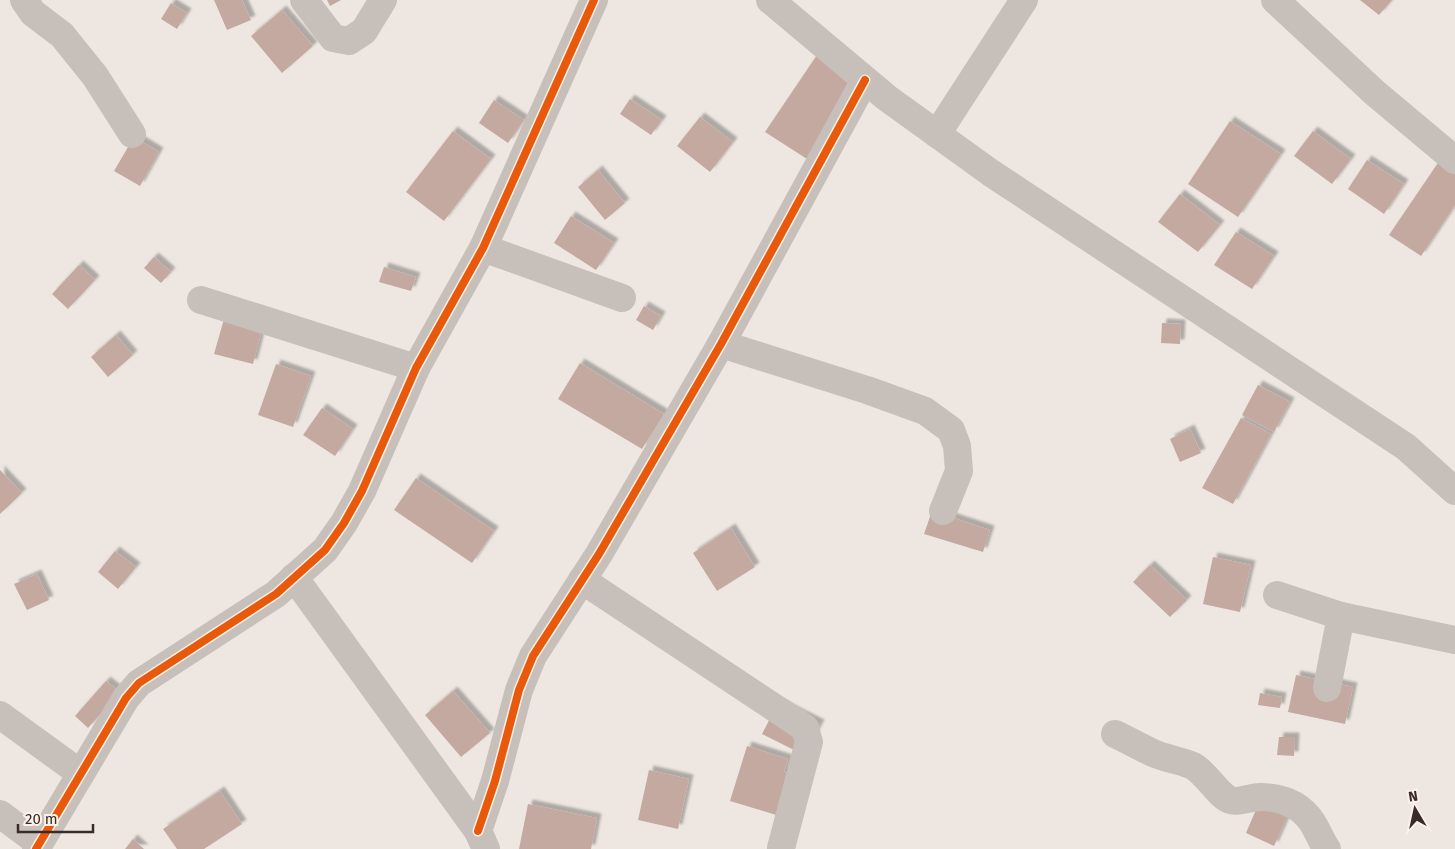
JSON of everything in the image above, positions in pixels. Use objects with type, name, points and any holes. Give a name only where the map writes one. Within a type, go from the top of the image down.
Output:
[{"type":"street","points":[[24,0],[33,13],[62,35],[95,76],[132,134]]},
{"type":"street","points":[[304,0],[333,38],[349,41],[364,31],[383,0]]},
{"type":"street","points":[[0,814],[38,846],[126,698],[138,684],[276,594],[324,550],[349,515],[362,491],[416,368],[483,248],[594,0]]},
{"type":"street","points":[[770,0],[887,98],[937,134],[992,173],[1406,447],[1455,491]]},
{"type":"street","points":[[937,134],[1024,0]]},
{"type":"street","points":[[1275,0],[1374,93],[1455,160]]},
{"type":"street","points":[[482,840],[495,781],[519,690],[533,656],[599,554],[721,344],[865,80]]},
{"type":"street","points":[[483,248],[622,298]]},
{"type":"street","points":[[201,300],[416,368]]},
{"type":"street","points":[[721,344],[866,390],[925,411],[951,430],[957,446],[959,471],[943,511]]},
{"type":"street","points":[[294,577],[482,840]]},
{"type":"street","points":[[582,580],[805,728],[809,742],[781,848]]},
{"type":"street","points":[[1277,595],[1341,616],[1455,640]]},
{"type":"street","points":[[1327,688],[1341,616]]},
{"type":"street","points":[[0,715],[80,773]]},
{"type":"street","points":[[1116,734],[1155,754],[1194,767],[1207,777],[1225,797],[1231,800],[1268,797],[1286,800],[1301,809],[1313,823],[1327,849]]},
{"type":"building","points":[[214,0],[242,0],[251,20],[227,30]]},
{"type":"building","points":[[327,0],[341,0],[330,6]]},
{"type":"building","points":[[1360,0],[1392,0],[1379,15]]},
{"type":"building","points":[[171,3],[187,13],[177,29],[161,19]]},
{"type":"building","points":[[282,10],[313,46],[282,73],[251,36]]},
{"type":"building","points":[[819,52],[861,79],[807,159],[765,132]]},
{"type":"building","points":[[630,99],[662,120],[651,135],[620,114]]},
{"type":"building","points":[[494,100],[524,120],[508,143],[479,123]]},
{"type":"building","points":[[700,117],[733,142],[710,172],[677,146]]},
{"type":"building","points":[[1230,121],[1281,154],[1238,217],[1188,184]]},
{"type":"building","points":[[453,131],[491,159],[444,221],[406,192]]},
{"type":"building","points":[[1313,131],[1351,159],[1332,184],[1294,156]]},
{"type":"building","points":[[134,137],[159,152],[140,186],[114,171]]},
{"type":"building","points":[[1367,160],[1404,184],[1384,214],[1348,189]]},
{"type":"building","points":[[1440,160],[1455,170],[1455,205],[1421,256],[1389,235]]},
{"type":"building","points":[[598,170],[625,203],[605,220],[578,187]]},
{"type":"building","points":[[1180,194],[1220,225],[1198,252],[1158,222]]},
{"type":"building","points":[[571,216],[614,243],[596,270],[554,243]]},
{"type":"building","points":[[1236,232],[1274,256],[1252,289],[1214,265]]},
{"type":"building","points":[[154,257],[171,272],[161,283],[144,268]]},
{"type":"building","points":[[79,265],[95,280],[68,309],[52,294]]},
{"type":"building","points":[[384,267],[416,277],[411,291],[379,282]]},
{"type":"building","points":[[644,306],[661,316],[653,330],[636,320]]},
{"type":"building","points":[[224,319],[262,329],[253,364],[214,354]]},
{"type":"building","points":[[1162,323],[1181,324],[1180,344],[1161,343]]},
{"type":"building","points":[[116,335],[133,355],[108,377],[91,357]]},
{"type":"building","points":[[580,363],[664,414],[642,449],[558,399]]},
{"type":"building","points":[[276,364],[311,376],[293,427],[258,415]]},
{"type":"building","points":[[1258,385],[1290,402],[1274,432],[1242,415]]},
{"type":"building","points":[[322,408],[353,429],[335,456],[303,435]]},
{"type":"building","points":[[1241,418],[1271,434],[1233,504],[1202,488]]},
{"type":"building","points":[[1190,429],[1201,453],[1180,462],[1170,439]]},
{"type":"building","points":[[0,470],[22,493],[0,514]]},
{"type":"building","points":[[416,478],[494,531],[472,563],[394,510]]},
{"type":"building","points":[[932,511],[990,530],[983,552],[924,534]]},
{"type":"building","points":[[731,528],[755,567],[717,591],[693,553]]},
{"type":"building","points":[[115,551],[136,567],[118,589],[98,572]]},
{"type":"building","points":[[1213,557],[1251,565],[1240,612],[1203,604]]},
{"type":"building","points":[[1150,565],[1187,600],[1170,617],[1133,582]]},
{"type":"building","points":[[37,574],[49,600],[27,610],[14,584]]},
{"type":"building","points":[[1296,675],[1353,687],[1345,724],[1288,712]]},
{"type":"building","points":[[106,681],[120,692],[88,728],[75,716]]},
{"type":"building","points":[[453,691],[490,733],[461,757],[425,715]]},
{"type":"building","points":[[1260,693],[1282,697],[1280,708],[1258,705]]},
{"type":"building","points":[[778,703],[820,724],[804,755],[762,734]]},
{"type":"building","points":[[1279,737],[1295,737],[1294,756],[1277,755]]},
{"type":"building","points":[[747,746],[788,759],[784,772],[796,775],[783,817],[730,801]]},
{"type":"building","points":[[649,770],[689,779],[678,829],[638,820]]},
{"type":"building","points":[[220,791],[242,824],[204,849],[177,849],[163,829]]},
{"type":"building","points":[[528,804],[597,818],[591,849],[519,849]]},
{"type":"building","points":[[1258,805],[1287,817],[1274,846],[1246,833]]},
{"type":"building","points":[[133,839],[144,849],[125,849]]},
{"type":"cycle path","points":[[36,849],[126,698],[139,683],[276,594],[325,550],[344,523],[362,491],[416,368],[483,248],[594,0]]},
{"type":"cycle path","points":[[478,831],[495,781],[519,690],[533,656],[599,554],[721,344],[865,80]]}]
